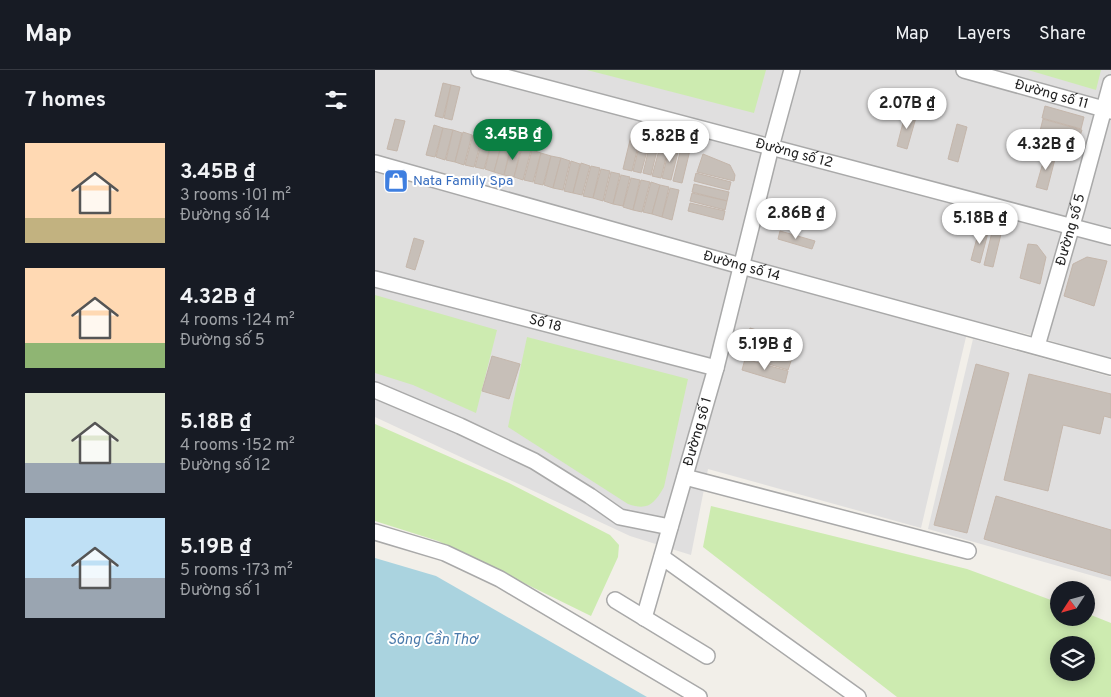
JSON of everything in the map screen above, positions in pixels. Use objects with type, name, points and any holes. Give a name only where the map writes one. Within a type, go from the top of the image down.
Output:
[{"type":"street","name":"Đường số 12","points":[[479,70],[1111,237]]},
{"type":"street","name":"Đường số 1","points":[[644,618],[716,368],[791,70]]},
{"type":"street","name":"Đường số 11","points":[[964,70],[1107,110]]},
{"type":"street","name":"Đường số 5","points":[[1037,346],[1107,110],[1111,83]]},
{"type":"street","name":"Đường số 14","points":[[375,163],[1111,367]]},
{"type":"street","name":"Số 18","points":[[375,279],[716,368]]},
{"type":"street","points":[[375,390],[460,426],[534,461],[620,517],[670,527]]},
{"type":"street","points":[[685,477],[968,551]]},
{"type":"street","points":[[375,532],[445,553],[500,579],[699,697]]},
{"type":"street","points":[[662,557],[858,697]]},
{"type":"street","points":[[615,600],[707,656]]},
{"type":"shaded area","points":[[375,70],[1111,70],[1111,359],[1035,336],[970,320],[921,528],[708,469],[691,555],[630,536],[375,417]]},
{"type":"shaded area","points":[[973,339],[1111,377],[1111,581],[928,529]]},
{"type":"green space","points":[[587,70],[766,70],[754,113]]},
{"type":"green space","points":[[1028,70],[1101,70],[1096,90]]},
{"type":"green space","points":[[375,295],[497,330],[476,413],[413,385],[375,373]]},
{"type":"green space","points":[[527,337],[688,379],[664,487],[653,502],[641,507],[628,504],[508,427]]},
{"type":"green space","points":[[375,424],[509,483],[610,535],[619,545],[618,557],[591,616],[438,541],[375,521]]},
{"type":"green space","points":[[711,506],[967,569],[1050,600],[1050,626],[1095,626],[1095,617],[1111,623],[1111,697],[897,697],[703,547]]},
{"type":"water","name":"Sông Cần Thơ","points":[[375,558],[436,576],[647,697],[375,697]]},
{"type":"building","points":[[443,83],[451,85],[443,118],[435,116]]},
{"type":"building","points":[[451,85],[460,87],[452,120],[444,118]]},
{"type":"building","points":[[1045,106],[1084,117],[1081,129],[1042,118]]},
{"type":"building","points":[[906,111],[917,114],[907,149],[897,146]]},
{"type":"building","points":[[395,119],[405,121],[397,151],[387,149]]},
{"type":"building","points":[[1043,119],[1082,130],[1078,141],[1040,131]]},
{"type":"building","points":[[957,124],[967,127],[958,162],[948,159]]},
{"type":"building","points":[[434,125],[443,128],[435,157],[426,155]]},
{"type":"building","points":[[443,128],[453,130],[445,160],[436,157]]},
{"type":"building","points":[[453,130],[462,133],[455,162],[446,160]]},
{"type":"building","points":[[1040,131],[1079,142],[1075,154],[1037,143]]},
{"type":"building","points":[[463,132],[472,135],[464,165],[455,162]]},
{"type":"building","points":[[473,135],[482,137],[474,167],[465,165]]},
{"type":"building","points":[[631,136],[640,138],[632,171],[623,169]]},
{"type":"building","points":[[483,137],[492,140],[484,169],[475,167]]},
{"type":"building","points":[[641,138],[650,140],[641,173],[633,171]]},
{"type":"building","points":[[492,140],[502,142],[494,172],[485,169]]},
{"type":"building","points":[[651,140],[659,142],[651,175],[643,173]]},
{"type":"building","points":[[502,143],[511,145],[504,175],[494,172]]},
{"type":"building","points":[[661,143],[669,145],[661,178],[652,176]]},
{"type":"building","points":[[512,145],[521,148],[514,177],[504,175]]},
{"type":"building","points":[[670,145],[679,148],[671,180],[662,178]]},
{"type":"building","points":[[522,148],[531,150],[523,180],[514,177]]},
{"type":"building","points":[[681,148],[690,150],[682,183],[673,181]]},
{"type":"building","points":[[532,150],[541,153],[533,182],[524,180]]},
{"type":"building","points":[[1046,152],[1056,155],[1047,190],[1036,187]]},
{"type":"building","points":[[541,153],[551,156],[543,185],[534,183]]},
{"type":"building","points":[[703,154],[730,165],[735,175],[734,181],[697,172]]},
{"type":"building","points":[[551,156],[561,158],[553,188],[544,185]]},
{"type":"building","points":[[561,158],[570,161],[563,190],[553,188]]},
{"type":"building","points":[[571,161],[580,164],[573,193],[564,191]]},
{"type":"building","points":[[581,163],[590,166],[582,195],[573,193]]},
{"type":"building","points":[[591,166],[600,168],[593,198],[583,196]]},
{"type":"building","points":[[601,169],[610,171],[603,201],[593,198]]},
{"type":"building","points":[[611,172],[620,174],[613,204],[604,201]]},
{"type":"building","points":[[696,173],[731,182],[729,190],[694,181]]},
{"type":"building","points":[[621,175],[630,177],[623,206],[613,204]]},
{"type":"building","points":[[631,178],[640,180],[633,210],[623,207]]},
{"type":"building","points":[[641,180],[650,182],[642,212],[633,210]]},
{"type":"building","points":[[651,182],[660,185],[652,214],[643,212]]},
{"type":"building","points":[[694,184],[729,192],[727,201],[692,192]]},
{"type":"building","points":[[660,185],[669,187],[662,217],[652,214]]},
{"type":"building","points":[[670,188],[679,190],[672,220],[662,217]]},
{"type":"building","points":[[692,193],[727,201],[725,210],[690,201]]},
{"type":"building","points":[[792,200],[826,211],[824,219],[789,209]]},
{"type":"building","points":[[690,203],[725,211],[723,220],[688,211]]},
{"type":"building","points":[[980,227],[989,229],[980,263],[971,260]]},
{"type":"building","points":[[780,231],[815,241],[812,249],[778,239]]},
{"type":"building","points":[[992,232],[1001,234],[993,267],[984,265]]},
{"type":"building","points":[[414,238],[424,241],[415,270],[406,267]]},
{"type":"building","points":[[1028,244],[1037,245],[1046,257],[1040,284],[1020,278]]},
{"type":"building","points":[[1087,257],[1107,261],[1094,306],[1064,296],[1073,264]]},
{"type":"building","points":[[750,328],[797,342],[793,355],[746,341]]},
{"type":"building","points":[[749,346],[792,358],[788,370],[746,357]]},
{"type":"building","points":[[492,356],[520,364],[509,399],[482,391]]},
{"type":"building","points":[[745,359],[788,371],[785,383],[742,370]]},
{"type":"building","points":[[976,364],[1009,373],[967,533],[934,525]]},
{"type":"building","points":[[1029,374],[1111,394],[1111,418],[1104,416],[1100,434],[1063,425],[1048,491],[1004,480]]},
{"type":"building","points":[[996,496],[1111,530],[1111,576],[984,539]]},
{"type":"place","name":"Nata Family Spa","points":[[396,181]]}]
